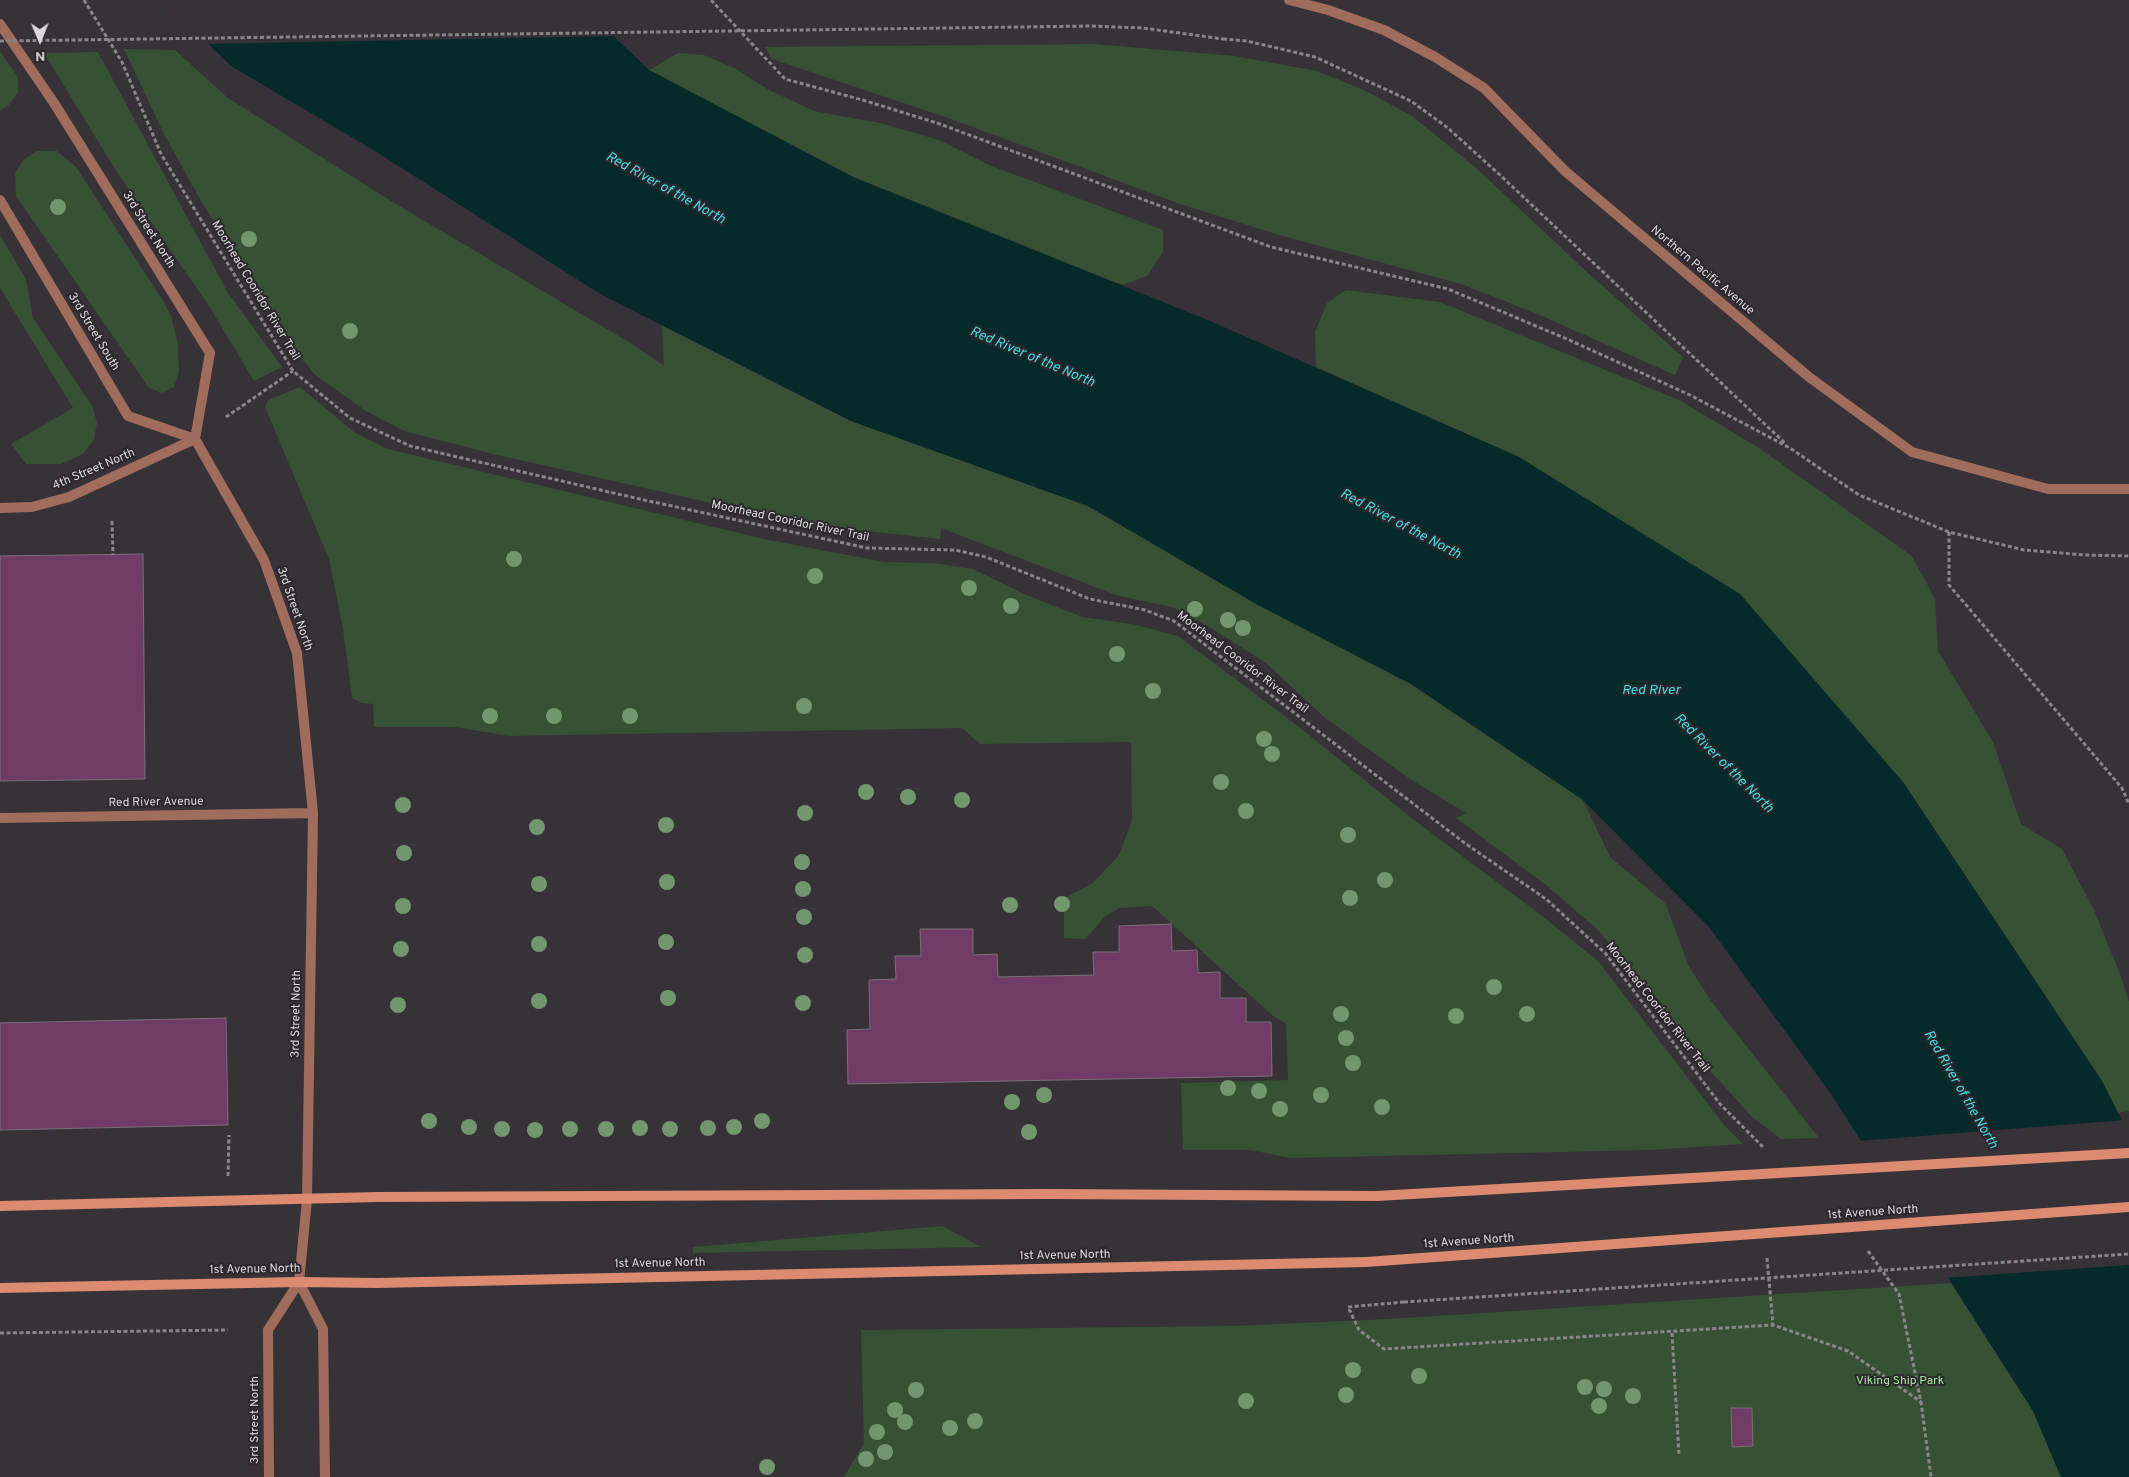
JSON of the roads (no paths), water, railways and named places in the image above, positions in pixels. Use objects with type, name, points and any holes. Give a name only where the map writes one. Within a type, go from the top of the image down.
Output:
[{"type":"main road","points":[[0,1206],[388,1197],[1039,1194],[1377,1196],[2129,1152]]},
{"type":"main road","name":"1st Avenue North","points":[[0,1288],[299,1282],[387,1283],[1366,1262],[2129,1207]]},
{"type":"street","name":"Northern Pacific Avenue","points":[[1289,0],[1328,10],[1384,30],[1435,57],[1484,88],[1580,184],[1809,377],[1912,452],[2048,489],[2129,489]]},
{"type":"street","name":"3rd Street North","points":[[0,24],[54,103],[210,353],[195,439],[264,560],[297,653],[313,813],[307,1200],[299,1282],[268,1330],[269,1477]]},
{"type":"street","name":"3rd Street South","points":[[0,200],[128,416],[195,439]]},
{"type":"street","name":"4th Street North","points":[[0,508],[32,507],[69,497],[195,439]]},
{"type":"street","name":"Red River Avenue","points":[[0,818],[313,813]]},
{"type":"street","points":[[299,1282],[323,1329],[325,1477]]},
{"type":"water","name":"Red River","points":[[163,0],[576,0],[649,70],[853,177],[1210,321],[1519,457],[1740,594],[1903,782],[2102,1081],[2129,1134],[2129,1477],[2061,1477],[2033,1411],[1831,1094],[1709,927],[1583,800],[1411,684],[1258,605],[1088,506],[851,421],[600,294],[375,151],[231,66]]},
{"type":"water label","name":"Red River of the North","points":[[665,189]]},
{"type":"water label","name":"Red River of the North","points":[[1032,358]]},
{"type":"water label","name":"Red River of the North","points":[[1400,525]]},
{"type":"water label","name":"Red River of the North","points":[[1723,764]]},
{"type":"water label","name":"Red River of the North","points":[[1960,1090]]},
{"type":"park label","name":"Viking Ship Park","points":[[1900,1382]]}]
